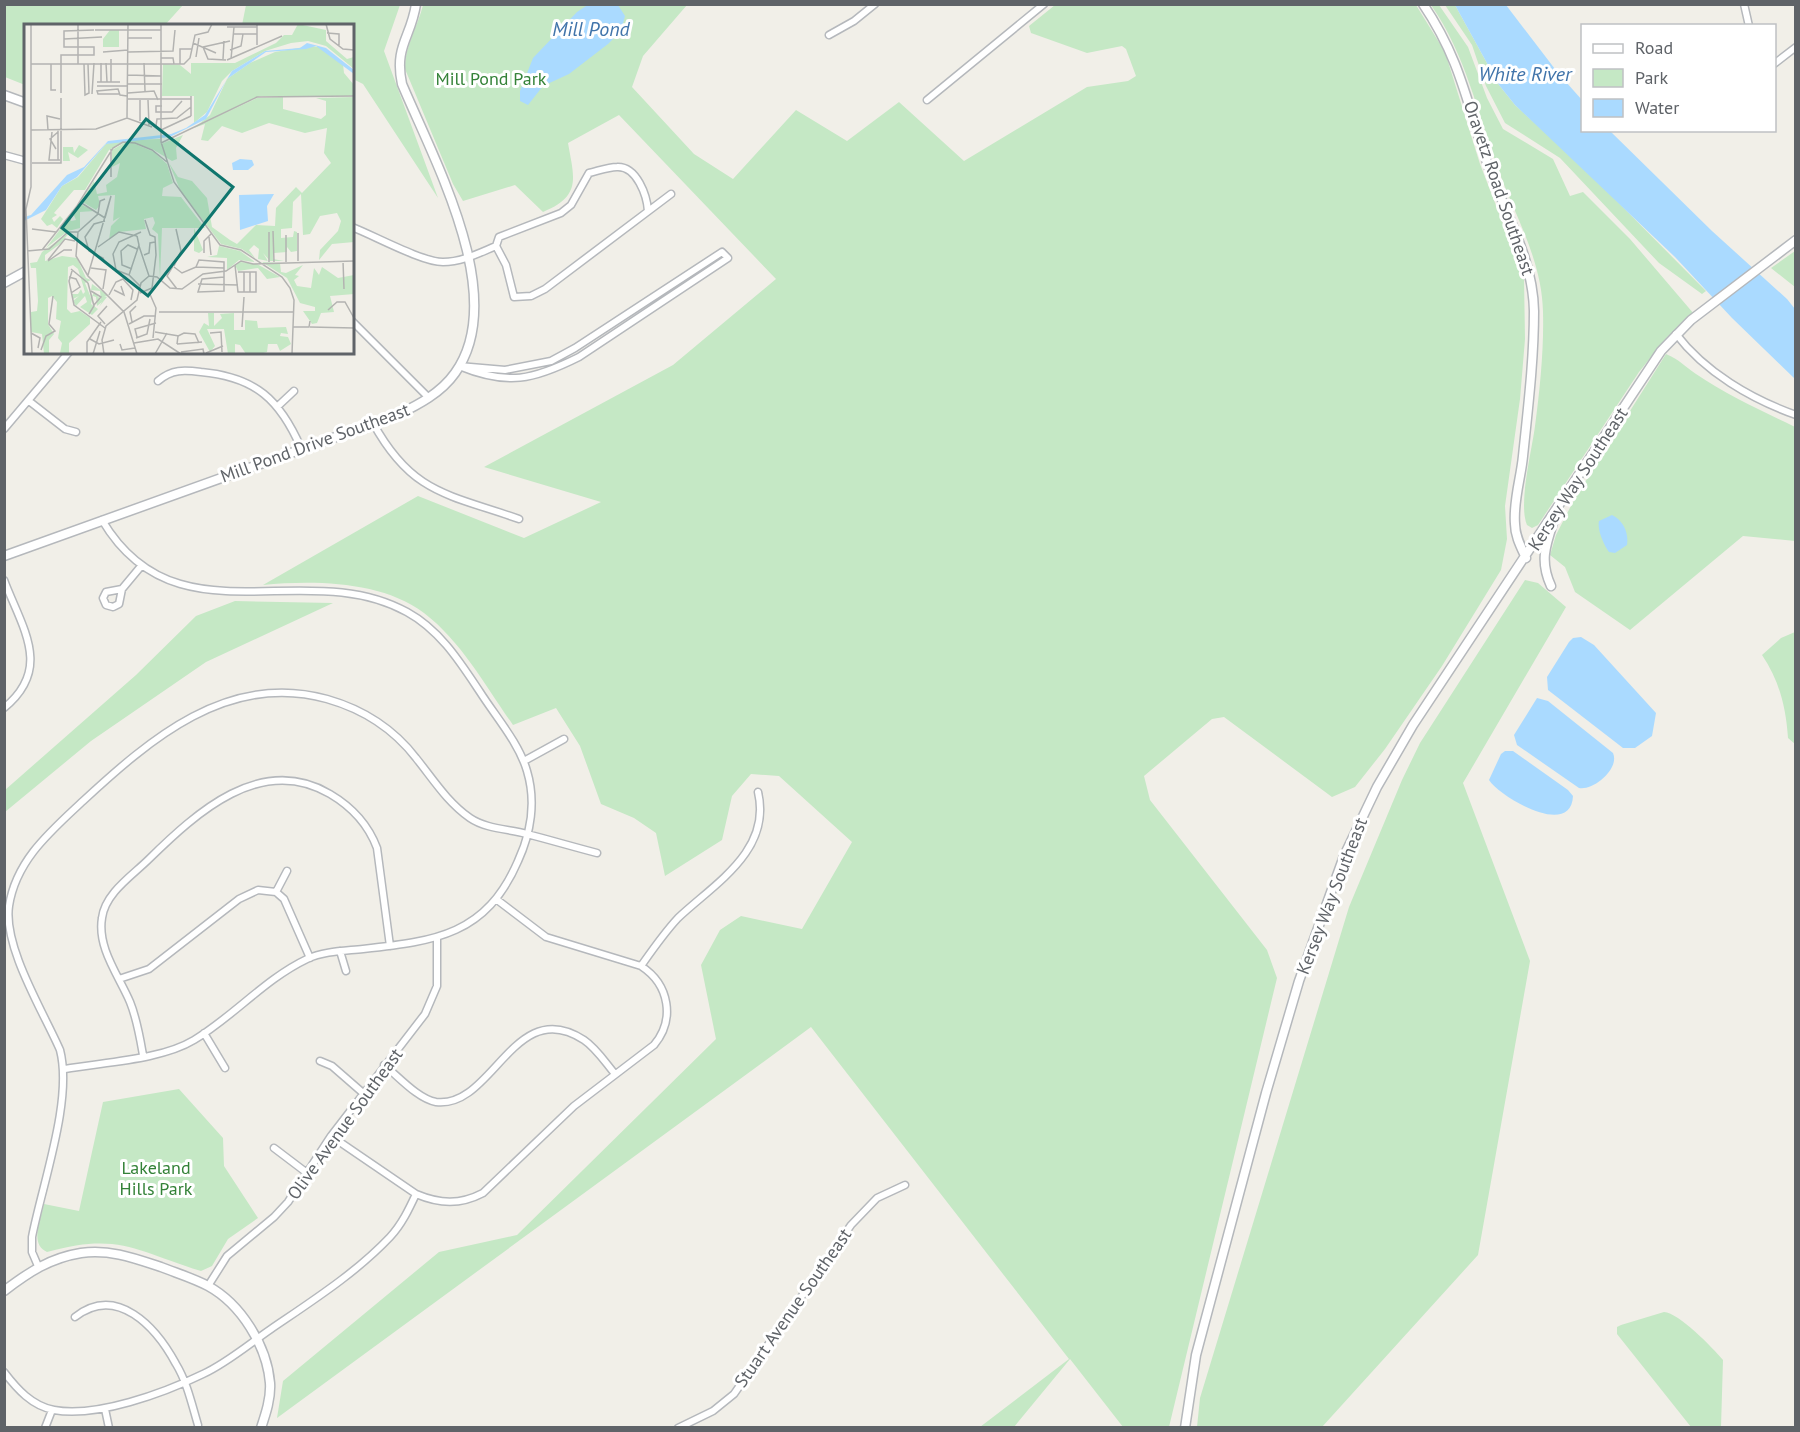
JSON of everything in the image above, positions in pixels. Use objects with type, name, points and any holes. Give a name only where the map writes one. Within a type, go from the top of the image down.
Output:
[{"type":"street","name":"Mill Pond Drive Southeast","points":[[4,556],[410,409],[429,398],[450,379],[468,347],[473,321],[473,294],[468,258],[457,220],[400,76],[398,58],[416,4]]},
{"type":"street","points":[[829,35],[854,21],[875,4]]},
{"type":"street","points":[[927,100],[1044,4]]},
{"type":"street","name":"Oravetz Road Southeast","points":[[1423,4],[1444,37],[1460,70],[1489,168],[1522,250],[1531,281],[1534,310],[1532,348],[1523,459],[1514,518],[1516,535],[1526,558]]},
{"type":"street","points":[[1744,4],[1749,24]]},
{"type":"street","points":[[1776,62],[1796,47]]},
{"type":"street","points":[[4,94],[24,102]]},
{"type":"street","points":[[4,154],[24,160]]},
{"type":"street","points":[[648,211],[646,193],[628,169],[619,166],[588,173],[571,205],[561,213],[499,237],[496,246],[506,265],[514,297],[531,296],[546,289],[671,194]]},
{"type":"street","points":[[354,228],[432,260],[447,262],[468,258],[496,246]]},
{"type":"street","name":"Kersey Way Southeast","points":[[1185,1428],[1196,1354],[1266,1093],[1299,981],[1344,856],[1377,787],[1413,726],[1661,351],[1691,320],[1796,240]]},
{"type":"street","points":[[722,252],[728,258],[598,345],[556,369],[507,379],[484,376],[459,366],[505,370],[551,361],[575,348],[718,254],[722,252]]},
{"type":"street","points":[[5,282],[24,272]]},
{"type":"street","points":[[354,323],[429,398]]},
{"type":"street","points":[[1676,334],[1687,350],[1731,384],[1796,415]]},
{"type":"street","points":[[4,429],[67,354]]},
{"type":"street","points":[[158,381],[176,370],[227,376],[257,388],[278,406],[301,448]]},
{"type":"street","points":[[278,406],[294,391]]},
{"type":"street","points":[[29,401],[65,429],[76,432]]},
{"type":"street","points":[[373,423],[386,447],[399,463],[429,488],[519,519]]},
{"type":"street","points":[[1551,586],[1543,563],[1544,552],[1559,508]]},
{"type":"street","points":[[65,1068],[179,1047],[204,1033],[274,979],[310,958],[340,951],[437,939],[472,921],[496,899],[515,868],[528,834],[532,815],[530,789],[524,761],[455,655],[423,622],[391,604],[327,590],[223,593],[176,583],[142,565],[114,540],[102,520]]},
{"type":"street","points":[[122,589],[142,565]]},
{"type":"street","points":[[4,580],[31,652],[32,666],[26,686],[4,708]]},
{"type":"street","points":[[38,1266],[32,1252],[32,1237],[58,1120],[65,1068],[60,1050],[21,962],[6,909],[17,876],[33,851],[112,775],[155,738],[177,723],[198,713],[242,698],[283,694],[310,696],[340,703],[383,725],[405,745],[446,797],[472,819],[597,853]]},
{"type":"street","points":[[524,761],[564,739]]},
{"type":"street","points":[[144,1055],[134,1014],[104,944],[101,928],[102,915],[112,896],[174,836],[214,803],[243,787],[267,782],[296,782],[326,792],[348,806],[366,825],[373,837],[380,861],[390,946]]},
{"type":"street","points":[[641,966],[676,920],[740,864],[753,838],[760,812],[759,792]]},
{"type":"street","points":[[276,892],[287,871]]},
{"type":"street","points":[[119,979],[137,975],[156,965],[245,895],[267,889],[276,892],[291,910],[310,958]]},
{"type":"street","points":[[332,1136],[417,1194],[433,1201],[449,1203],[470,1200],[483,1193],[574,1106],[654,1046],[666,1026],[666,998],[661,985],[641,966],[546,937],[496,899]]},
{"type":"street","name":"Olive Avenue Southeast","points":[[208,1286],[227,1256],[283,1209],[363,1093],[416,1028],[433,999],[438,975],[437,939]]},
{"type":"street","points":[[340,951],[346,971]]},
{"type":"street","points":[[384,1065],[426,1098],[446,1101],[458,1099],[471,1089],[511,1048],[527,1036],[555,1030],[570,1033],[584,1040],[615,1074]]},
{"type":"street","points":[[204,1033],[225,1068]]},
{"type":"street","points":[[320,1061],[332,1066],[363,1093]]},
{"type":"street","points":[[274,1148],[307,1173]]},
{"type":"street","name":"Stuart Avenue Southeast","points":[[678,1428],[713,1412],[734,1394],[850,1225],[877,1198],[905,1185]]},
{"type":"street","points":[[4,1372],[28,1398],[52,1410],[77,1413],[105,1409],[184,1383],[206,1373],[338,1281],[398,1228],[417,1194]]},
{"type":"street","points":[[4,1291],[38,1266],[80,1253],[117,1253],[208,1286],[237,1311],[257,1339],[270,1383],[268,1405],[261,1428]]},
{"type":"street","points":[[75,1317],[87,1309],[104,1304],[131,1312],[157,1336],[177,1364],[198,1425]]},
{"type":"street","points":[[105,1409],[109,1428]]},
{"type":"street","points":[[45,1428],[52,1410]]},
{"type":"green space","points":[[5,4],[183,4],[166,24],[24,24],[24,85],[5,77]]},
{"type":"green space","points":[[246,5],[400,5],[384,51],[438,198],[363,84],[354,80],[354,24],[242,24]]},
{"type":"green space","name":"Mill Pond Park","points":[[423,5],[687,5],[643,56],[632,87],[694,154],[733,179],[796,110],[847,141],[899,102],[964,161],[1087,87],[1128,81],[1136,76],[1126,49],[1122,46],[1087,53],[1031,33],[1029,26],[1055,5],[1416,5],[1445,52],[1480,164],[1524,278],[1525,339],[1520,399],[1505,506],[1507,539],[1501,570],[1442,666],[1385,749],[1355,787],[1332,797],[1224,717],[1212,719],[1144,776],[1150,800],[1267,950],[1277,978],[1169,1427],[1123,1427],[1070,1359],[1014,1427],[980,1427],[1069,1359],[811,1027],[277,1418],[283,1381],[439,1252],[517,1235],[716,1039],[701,965],[720,930],[741,916],[802,929],[852,842],[779,776],[751,774],[732,796],[722,840],[665,876],[656,833],[634,818],[601,804],[580,746],[556,708],[513,725],[473,666],[450,637],[424,613],[388,594],[347,585],[325,583],[263,585],[418,496],[524,538],[601,502],[484,467],[673,365],[776,279],[619,115],[568,143],[573,176],[572,185],[570,192],[556,206],[543,212],[515,185],[463,201],[453,184],[405,69],[409,45]]},
{"type":"green space","points":[[1431,5],[1439,5],[1468,47],[1487,98],[1503,129],[1553,159],[1570,196],[1583,192],[1630,239],[1694,314],[1667,337],[1639,372],[1538,525],[1532,528],[1527,525],[1524,504],[1537,412],[1542,354],[1543,312],[1538,274],[1498,169],[1470,84],[1453,44]]},
{"type":"green space","points":[[1445,5],[1455,5],[1499,85],[1515,105],[1581,165],[1706,291],[1702,294],[1659,263],[1560,158],[1505,123],[1486,86],[1472,45]]},
{"type":"green space","points":[[1795,251],[1795,287],[1771,268]]},
{"type":"green space","points":[[1666,354],[1720,389],[1795,427],[1795,541],[1743,536],[1630,630],[1575,592],[1565,567],[1550,555],[1556,535],[1575,498]]},
{"type":"green space","points":[[1525,580],[1538,583],[1566,607],[1463,783],[1530,961],[1478,1255],[1322,1427],[1197,1427],[1200,1398],[1349,907],[1402,780],[1420,743]]},
{"type":"green space","points":[[235,601],[333,603],[206,662],[91,741],[5,812],[5,790],[136,675],[196,616]]},
{"type":"green space","points":[[1795,632],[1795,744],[1788,738],[1781,694],[1762,655],[1781,638]]},
{"type":"green space","name":"Lakeland Hills Park","points":[[179,1089],[223,1138],[224,1166],[258,1218],[228,1239],[212,1266],[201,1271],[143,1251],[110,1244],[72,1246],[47,1252],[42,1248],[37,1237],[44,1204],[79,1211],[103,1102]]},
{"type":"green space","points":[[1664,1312],[1686,1324],[1723,1360],[1721,1427],[1691,1427],[1617,1334],[1617,1327],[1621,1325]]},
{"type":"water","name":"Mill Pond","points":[[618,5],[625,16],[621,31],[608,44],[569,74],[543,86],[528,105],[520,101],[520,91],[533,58],[577,12],[586,6]]},
{"type":"water","name":"White River","points":[[1455,5],[1506,5],[1558,73],[1581,99],[1581,132],[1611,132],[1712,231],[1787,299],[1795,309],[1795,379],[1732,318],[1675,257],[1515,105],[1499,85]]},
{"type":"water","points":[[1612,515],[1622,524],[1627,536],[1627,545],[1615,553],[1607,549],[1599,529],[1599,521]]},
{"type":"water","points":[[1581,637],[1594,645],[1656,713],[1652,736],[1635,748],[1623,748],[1548,690],[1547,677],[1569,642],[1573,638]]},
{"type":"water","points":[[1537,698],[1548,701],[1613,753],[1613,766],[1604,778],[1591,786],[1579,788],[1517,745],[1514,735]]},
{"type":"water","points":[[1505,751],[1513,751],[1568,790],[1573,796],[1569,808],[1561,814],[1548,814],[1520,804],[1506,796],[1489,780],[1501,754]]}]
